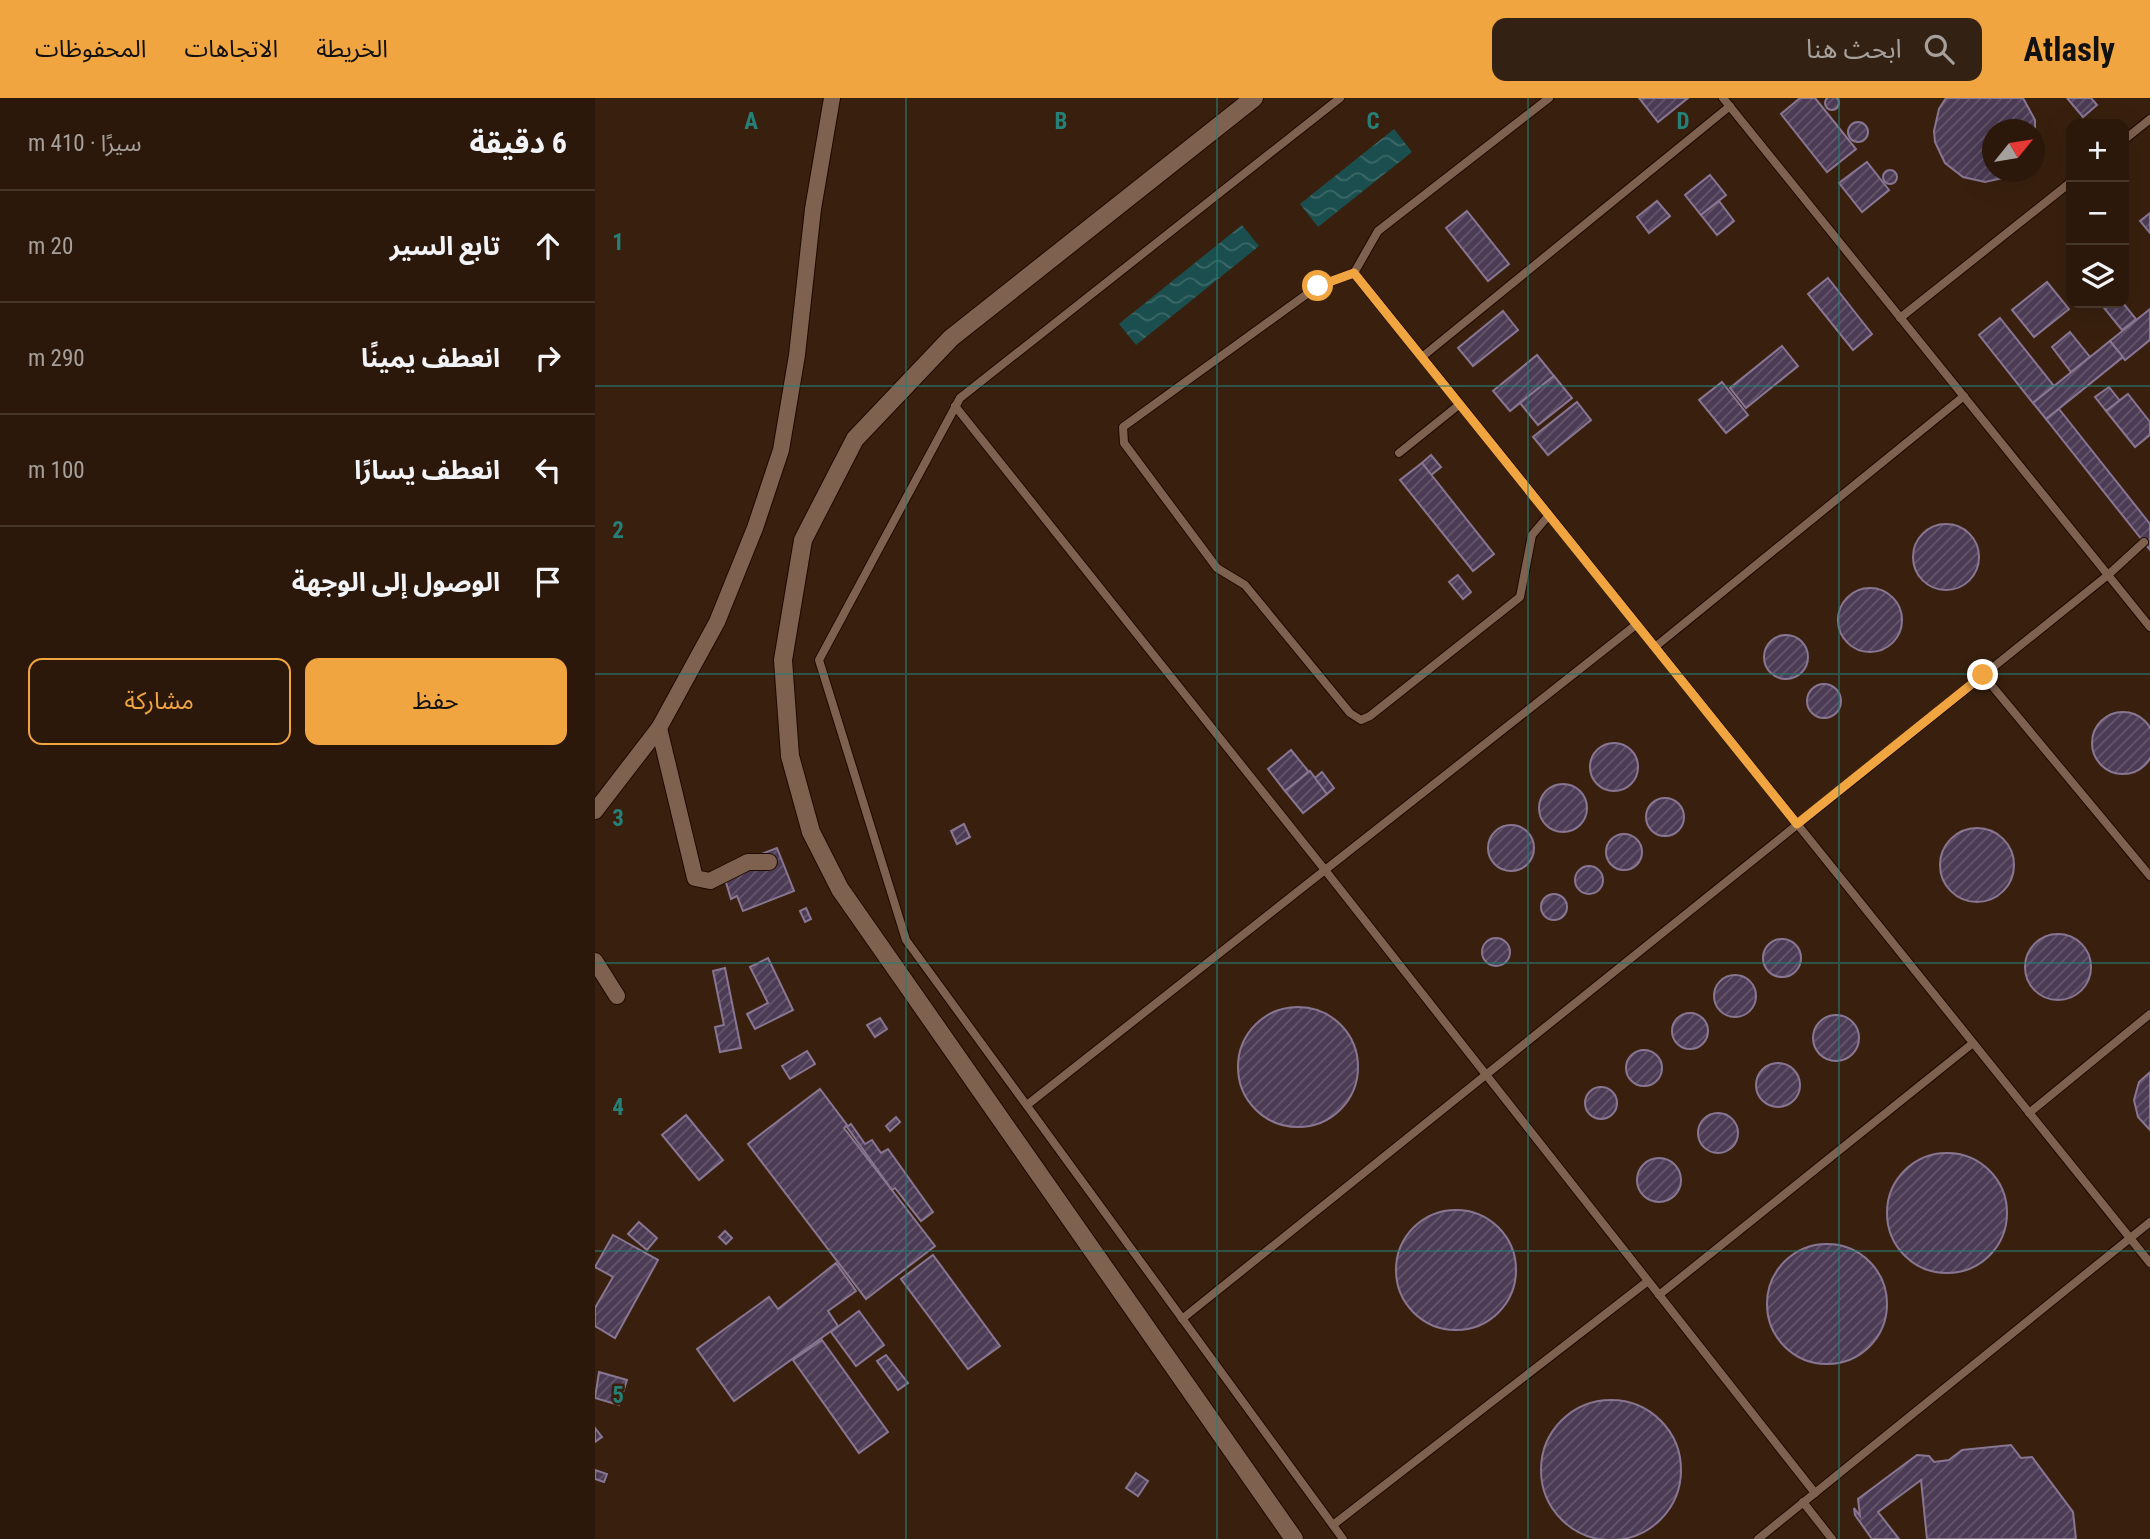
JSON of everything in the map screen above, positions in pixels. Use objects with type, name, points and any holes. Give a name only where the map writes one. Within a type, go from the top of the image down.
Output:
[{"type":"street","points":[[597,805],[659,728],[717,622],[755,528],[781,450],[797,355],[813,209],[832,98]]},
{"type":"street","points":[[1254,98],[951,338],[855,439],[803,540],[783,660],[790,756],[811,832],[840,889],[889,964],[1294,1539]]},
{"type":"street","points":[[659,728],[695,878],[710,881],[748,862],[769,862]]},
{"type":"street","points":[[595,961],[617,996]]},
{"type":"lane","points":[[1340,98],[960,398],[819,660],[906,940],[1342,1539]]},
{"type":"lane","points":[[1549,98],[1378,231],[1354,273],[1318,286],[1122,426],[1124,443],[1217,568],[1245,586],[1350,713],[1361,720],[1370,716],[1520,597],[1532,536],[1549,515]]},
{"type":"lane","points":[[1723,98],[2150,627]]},
{"type":"lane","points":[[1422,357],[1730,106]]},
{"type":"lane","points":[[2129,136],[2150,119]]},
{"type":"lane","points":[[1901,318],[2066,186]]},
{"type":"lane","points":[[1354,273],[2150,1263]]},
{"type":"lane","points":[[1655,648],[1964,396]]},
{"type":"lane","points":[[1399,453],[1460,404]]},
{"type":"lane","points":[[955,406],[1325,870],[1815,1493]]},
{"type":"lane","points":[[1182,1319],[2108,575],[2144,542]]},
{"type":"lane","points":[[1027,1105],[1637,624]]},
{"type":"lane","points":[[1983,675],[2150,876]]},
{"type":"lane","points":[[2029,1113],[2150,1014]]},
{"type":"lane","points":[[1659,1295],[1973,1044]]},
{"type":"lane","points":[[1758,1539],[2150,1222]]},
{"type":"lane","points":[[1333,1525],[1648,1281]]},
{"type":"lane","points":[[1803,1502],[1832,1539]]},
{"type":"water","points":[[1394,129],[1412,152],[1318,227],[1300,204]]},
{"type":"water","points":[[1242,225],[1259,246],[1136,345],[1119,324]]},
{"type":"building","points":[[1829,96],[1835,96],[1839,103],[1835,110],[1829,110],[1825,106],[1825,100]]},
{"type":"building","points":[[1639,98],[1688,98],[1658,122]]},
{"type":"building","points":[[1800,98],[1815,98],[1856,149],[1827,172],[1781,114]]},
{"type":"building","points":[[1946,98],[2023,98],[2034,119],[1982,119],[1982,181],[1963,177],[1945,163],[1935,142],[1934,131],[1939,109]]},
{"type":"building","points":[[2067,98],[2091,98],[2097,105],[2083,117]]},
{"type":"building","points":[[1858,122],[1865,125],[1868,132],[1865,139],[1858,142],[1851,139],[1848,132],[1851,125]]},
{"type":"building","points":[[1867,162],[1889,190],[1862,212],[1839,183]]},
{"type":"building","points":[[1890,170],[1895,172],[1895,182],[1890,184],[1885,182],[1883,177],[1885,172]]},
{"type":"building","points":[[1710,175],[1726,195],[1701,215],[1685,195]]},
{"type":"building","points":[[1657,201],[1670,216],[1649,233],[1637,217]]},
{"type":"building","points":[[1719,201],[1734,221],[1717,235],[1701,215]]},
{"type":"building","points":[[1467,211],[1509,264],[1488,281],[1446,228]]},
{"type":"building","points":[[2150,213],[2150,233],[2140,221]]},
{"type":"building","points":[[1828,278],[1872,334],[1853,350],[1808,294]]},
{"type":"building","points":[[2047,282],[2069,309],[2034,337],[2012,310]]},
{"type":"building","points":[[2104,308],[2127,308],[2136,319],[2122,330]]},
{"type":"building","points":[[2150,309],[2150,340],[2125,360],[2110,341]]},
{"type":"building","points":[[1503,311],[1518,330],[1473,366],[1458,348]]},
{"type":"building","points":[[2000,318],[2054,386],[2033,403],[1979,335]]},
{"type":"building","points":[[2070,332],[2090,357],[2071,372],[2052,347]]},
{"type":"building","points":[[2110,341],[2123,357],[2046,419],[2033,403]]},
{"type":"building","points":[[1782,346],[1798,366],[1746,408],[1730,388]]},
{"type":"building","points":[[1537,355],[1554,376],[1510,411],[1493,391]]},
{"type":"building","points":[[1554,376],[1572,398],[1538,425],[1520,403]]},
{"type":"building","points":[[1722,382],[1748,415],[1726,433],[1699,400]]},
{"type":"building","points":[[2109,387],[2120,401],[2106,411],[2095,397]]},
{"type":"building","points":[[2128,394],[2150,422],[2150,435],[2135,447],[2106,411]]},
{"type":"building","points":[[1577,402],[1591,420],[1548,455],[1533,437]]},
{"type":"building","points":[[2059,409],[2150,524],[2150,550],[2046,419]]},
{"type":"building","points":[[1431,455],[1441,467],[1431,475],[1422,463]]},
{"type":"building","points":[[1422,463],[1494,554],[1473,571],[1400,480]]},
{"type":"building","points":[[1946,524],[1959,527],[1969,534],[1976,544],[1979,557],[1976,570],[1969,580],[1959,587],[1946,590],[1933,587],[1923,580],[1916,570],[1913,557],[1916,544],[1923,534],[1933,527]]},
{"type":"building","points":[[1458,575],[1471,592],[1463,599],[1449,582]]},
{"type":"building","points":[[1864,588],[1876,588],[1893,597],[1900,608],[1900,632],[1893,643],[1876,652],[1864,652],[1852,647],[1843,638],[1838,626],[1838,614],[1843,602],[1852,593]]},
{"type":"building","points":[[1786,635],[1795,636],[1802,641],[1807,648],[1807,666],[1802,673],[1795,678],[1786,679],[1777,678],[1770,673],[1765,666],[1764,657],[1765,648],[1770,641],[1777,636]]},
{"type":"building","points":[[1824,684],[1836,689],[1841,701],[1836,713],[1824,718],[1812,713],[1807,701],[1812,689]]},
{"type":"building","points":[[2129,712],[2140,717],[2149,726],[2151,757],[2135,772],[2111,772],[2101,765],[2094,755],[2094,731],[2101,721],[2111,714]]},
{"type":"building","points":[[1614,743],[1631,750],[1638,767],[1631,784],[1614,791],[1597,784],[1590,767],[1597,750]]},
{"type":"building","points":[[1291,750],[1309,772],[1285,791],[1268,769]]},
{"type":"building","points":[[1310,771],[1327,794],[1303,813],[1285,791]]},
{"type":"building","points":[[1322,772],[1334,788],[1327,794],[1315,778]]},
{"type":"building","points":[[1563,784],[1580,791],[1587,808],[1580,825],[1563,832],[1546,825],[1539,808],[1546,791]]},
{"type":"building","points":[[1665,798],[1678,804],[1684,817],[1678,830],[1665,836],[1652,830],[1646,817],[1652,804]]},
{"type":"building","points":[[964,824],[970,837],[957,844],[951,831]]},
{"type":"building","points":[[1511,825],[1527,832],[1534,848],[1527,864],[1511,871],[1495,864],[1488,848],[1495,832]]},
{"type":"building","points":[[1977,828],[1998,834],[2008,844],[2014,865],[2008,886],[1998,896],[1977,902],[1956,896],[1946,886],[1940,865],[1946,844],[1956,834]]},
{"type":"building","points":[[1624,834],[1636,840],[1642,852],[1636,864],[1624,870],[1612,864],[1606,852],[1612,840]]},
{"type":"building","points":[[777,848],[794,891],[743,911],[737,896],[731,899],[722,869]]},
{"type":"building","points":[[1589,866],[1599,870],[1603,880],[1599,890],[1589,894],[1579,890],[1575,880],[1579,870]]},
{"type":"building","points":[[1554,894],[1563,898],[1567,907],[1563,916],[1554,920],[1545,916],[1541,907],[1545,898]]},
{"type":"building","points":[[806,908],[811,919],[805,922],[800,911]]},
{"type":"building","points":[[2052,934],[2064,934],[2076,939],[2086,949],[2091,967],[2089,980],[2076,995],[2064,1000],[2052,1000],[2040,995],[2030,985],[2025,973],[2025,961],[2030,949],[2040,939]]},
{"type":"building","points":[[1496,938],[1506,942],[1510,952],[1506,962],[1496,966],[1486,962],[1482,952],[1486,942]]},
{"type":"building","points":[[1782,939],[1796,944],[1801,958],[1796,972],[1782,977],[1768,972],[1763,958],[1768,944]]},
{"type":"building","points":[[768,958],[793,1010],[755,1029],[747,1014],[768,1003],[750,967]]},
{"type":"building","points":[[725,968],[741,1048],[720,1052],[715,1027],[724,1025],[713,971]]},
{"type":"building","points":[[1735,975],[1750,981],[1756,996],[1750,1011],[1735,1017],[1720,1011],[1714,996],[1720,981]]},
{"type":"building","points":[[1298,1007],[1321,1012],[1340,1025],[1353,1044],[1358,1067],[1353,1090],[1340,1109],[1321,1122],[1298,1127],[1275,1122],[1256,1109],[1243,1090],[1238,1067],[1243,1044],[1256,1025],[1275,1012]]},
{"type":"building","points":[[1690,1013],[1702,1019],[1708,1031],[1702,1043],[1690,1049],[1678,1043],[1672,1031],[1678,1019]]},
{"type":"building","points":[[1836,1015],[1852,1022],[1859,1038],[1852,1054],[1836,1061],[1820,1054],[1813,1038],[1820,1022]]},
{"type":"building","points":[[880,1018],[887,1029],[875,1037],[867,1025]]},
{"type":"building","points":[[1644,1050],[1657,1055],[1662,1068],[1657,1081],[1644,1086],[1631,1081],[1626,1068],[1631,1055]]},
{"type":"building","points":[[807,1051],[815,1064],[790,1079],[782,1066]]},
{"type":"building","points":[[1778,1063],[1794,1069],[1800,1085],[1794,1101],[1778,1107],[1762,1101],[1756,1085],[1762,1069]]},
{"type":"building","points":[[2150,1072],[2150,1130],[2138,1117],[2134,1100],[2139,1082]]},
{"type":"building","points":[[1601,1087],[1613,1091],[1617,1103],[1613,1115],[1601,1119],[1589,1115],[1585,1103],[1589,1091]]},
{"type":"building","points":[[820,1089],[847,1125],[844,1128],[935,1246],[866,1299],[748,1144]]},
{"type":"building","points":[[1718,1113],[1732,1119],[1738,1133],[1732,1147],[1718,1153],[1704,1147],[1698,1133],[1704,1119]]},
{"type":"building","points":[[686,1115],[723,1160],[699,1180],[662,1135]]},
{"type":"building","points":[[896,1117],[900,1122],[890,1131],[886,1126]]},
{"type":"building","points":[[851,1124],[865,1144],[872,1140],[881,1153],[888,1149],[933,1212],[921,1221],[895,1188],[892,1190],[847,1127]]},
{"type":"building","points":[[1947,1153],[1970,1158],[1989,1171],[2002,1190],[2007,1213],[2002,1236],[1989,1255],[1970,1268],[1947,1273],[1924,1268],[1905,1255],[1892,1236],[1887,1213],[1892,1190],[1905,1171],[1924,1158]]},
{"type":"building","points":[[1659,1158],[1675,1164],[1681,1180],[1675,1196],[1659,1202],[1643,1196],[1637,1180],[1643,1164]]},
{"type":"building","points":[[1456,1210],[1479,1215],[1498,1228],[1511,1247],[1516,1270],[1511,1293],[1498,1312],[1479,1325],[1456,1330],[1433,1325],[1414,1312],[1401,1293],[1396,1270],[1401,1247],[1414,1228],[1433,1215]]},
{"type":"building","points":[[639,1222],[657,1238],[647,1250],[628,1234]]},
{"type":"building","points":[[725,1231],[732,1238],[726,1244],[719,1237]]},
{"type":"building","points":[[613,1235],[658,1260],[615,1338],[595,1326],[595,1308],[613,1277],[595,1267]]},
{"type":"building","points":[[1827,1244],[1850,1249],[1869,1262],[1882,1281],[1887,1304],[1882,1327],[1869,1346],[1850,1359],[1827,1364],[1804,1359],[1785,1346],[1772,1327],[1767,1304],[1772,1281],[1785,1262],[1804,1249]]},
{"type":"building","points":[[933,1255],[1000,1346],[968,1369],[901,1279]]},
{"type":"building","points":[[836,1263],[856,1291],[828,1311],[838,1326],[734,1401],[697,1349],[769,1297],[778,1309]]},
{"type":"building","points":[[859,1311],[884,1345],[856,1366],[831,1332]]},
{"type":"building","points":[[822,1340],[888,1432],[859,1453],[793,1360]]},
{"type":"building","points":[[886,1355],[908,1383],[898,1390],[877,1361]]},
{"type":"building","points":[[599,1372],[627,1380],[619,1405],[595,1398]]},
{"type":"building","points":[[1611,1400],[1638,1405],[1661,1420],[1676,1443],[1681,1470],[1676,1497],[1661,1520],[1638,1535],[1611,1540],[1584,1535],[1561,1520],[1546,1497],[1541,1470],[1546,1443],[1561,1420],[1584,1405]]},
{"type":"building","points":[[595,1428],[602,1437],[595,1442]]},
{"type":"building","points":[[2011,1445],[2021,1458],[2032,1457],[2073,1512],[2076,1539],[1927,1539],[1921,1480],[1878,1512],[1899,1539],[1872,1539],[1855,1515],[1854,1508],[1860,1516],[1858,1499],[1917,1455],[1929,1456],[1934,1462],[1949,1460],[1962,1450]]},
{"type":"building","points":[[595,1470],[607,1474],[604,1482],[595,1479]]},
{"type":"building","points":[[1136,1473],[1148,1481],[1138,1496],[1126,1488]]},
{"type":"route","points":[[1318,286],[1354,273],[1797,824],[1983,675]]}]
